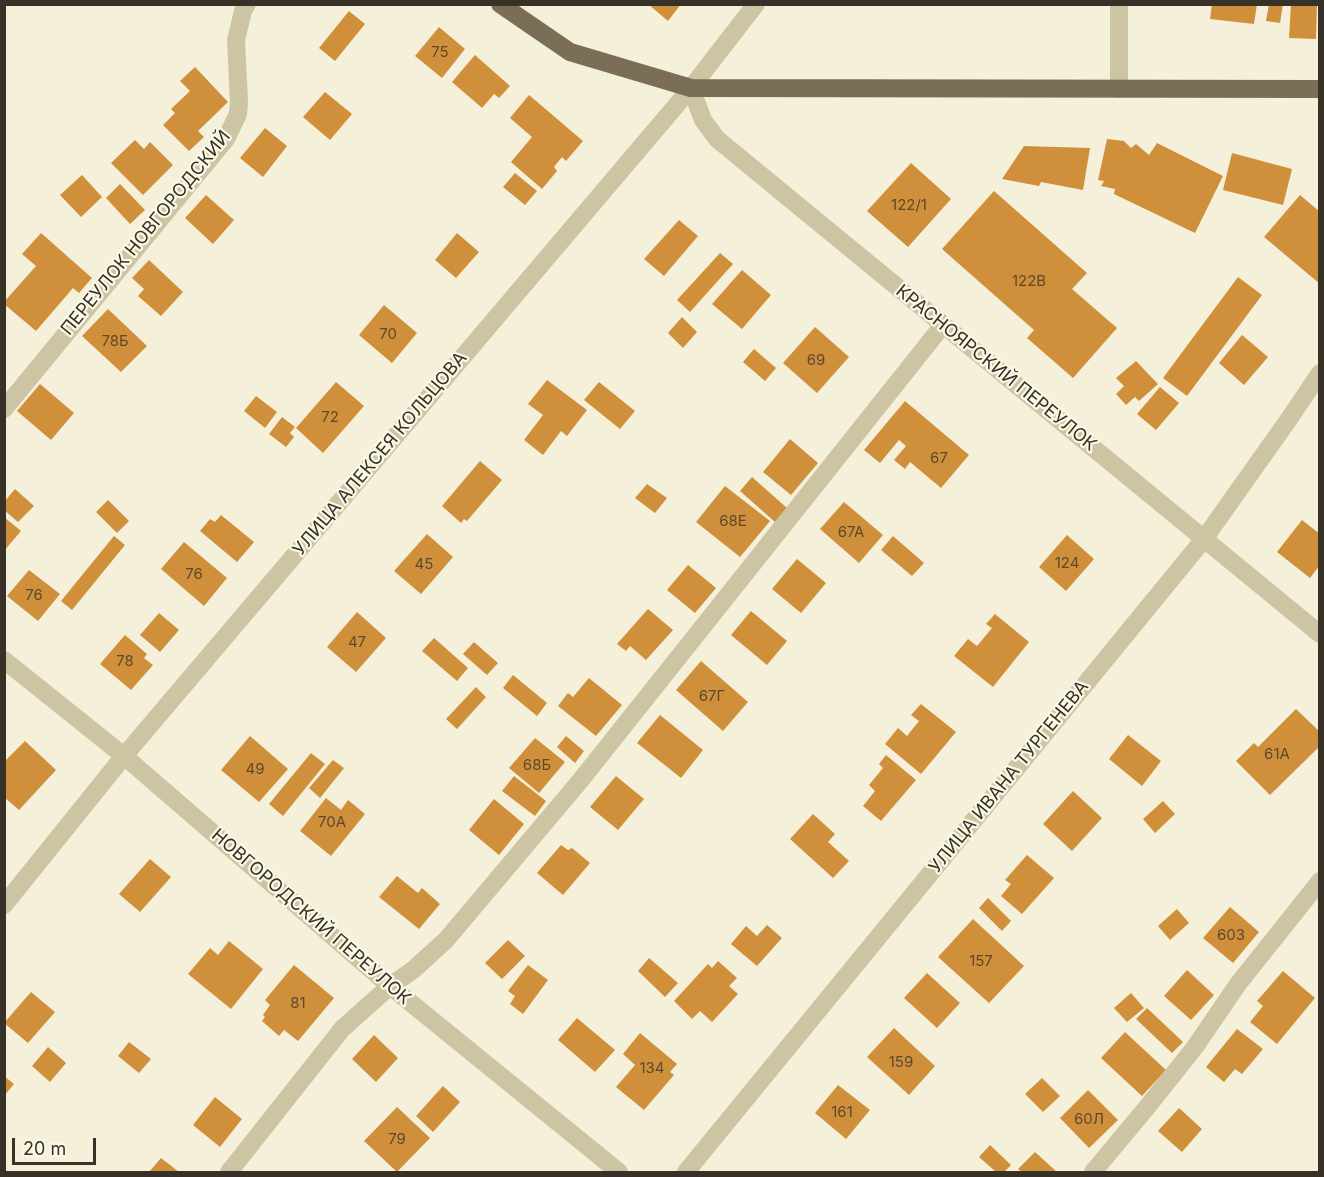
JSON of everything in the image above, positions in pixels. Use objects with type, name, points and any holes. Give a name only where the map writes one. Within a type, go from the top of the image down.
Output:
[{"type":"main road","points":[[500,4],[570,52],[691,88],[1320,89]]},
{"type":"street","name":"ПЕРЕУЛОК НОВГОРОДСКИЙ","points":[[4,409],[225,139],[238,114],[236,40],[241,17],[247,4]]},
{"type":"street","name":"УЛИЦА АЛЕКСЕЯ КОЛЬЦОВА","points":[[4,905],[124,756],[691,88],[756,4]]},
{"type":"street","points":[[1119,4],[1119,89]]},
{"type":"street","name":"КРАСНОЯРСКИЙ ПЕРЕУЛОК","points":[[691,88],[703,120],[717,139],[1320,634]]},
{"type":"street","points":[[230,1173],[342,1029],[446,940],[580,781],[943,325]]},
{"type":"street","name":"УЛИЦА ИВАНА ТУРГЕНЕВА","points":[[686,1173],[1204,539],[1320,373]]},
{"type":"street","name":"НОВГОРОДСКИЙ ПЕРЕУЛОК","points":[[4,660],[124,756],[390,986],[619,1173]]},
{"type":"street","points":[[1093,1173],[1195,1047],[1238,984],[1320,881]]},
{"type":"building","points":[[648,4],[681,4],[668,21]]},
{"type":"building","points":[[1212,4],[1257,4],[1254,24],[1210,19]]},
{"type":"building","points":[[1269,4],[1283,4],[1280,23],[1266,21]]},
{"type":"building","points":[[1291,4],[1317,4],[1316,39],[1289,38]]},
{"type":"building","points":[[349,11],[365,24],[335,61],[319,48]]},
{"type":"building","points":[[439,27],[465,49],[442,78],[415,56]]},
{"type":"building","points":[[475,55],[510,86],[499,98],[494,94],[482,108],[452,82]]},
{"type":"building","points":[[195,67],[228,102],[198,131],[204,137],[189,151],[163,125],[175,113],[171,109],[190,91],[180,81]]},
{"type":"building","points":[[325,92],[352,114],[330,140],[303,117]]},
{"type":"building","points":[[529,95],[583,141],[566,161],[562,157],[554,167],[557,171],[542,189],[511,162],[532,137],[510,118]]},
{"type":"building","points":[[265,128],[287,146],[263,177],[240,158]]},
{"type":"building","points":[[1107,139],[1124,141],[1131,148],[1136,144],[1149,155],[1157,143],[1223,176],[1195,233],[1114,194],[1115,189],[1101,186],[1104,181],[1098,180]]},
{"type":"building","points":[[135,140],[144,149],[150,142],[173,165],[143,195],[111,163]]},
{"type":"building","points":[[1024,146],[1090,148],[1083,190],[1041,182],[1039,186],[1002,179]]},
{"type":"building","points":[[1232,153],[1292,169],[1283,205],[1223,190]]},
{"type":"building","points":[[911,163],[951,199],[908,247],[867,211]]},
{"type":"building","points":[[515,173],[537,191],[525,205],[503,187]]},
{"type":"building","points":[[82,175],[102,197],[81,217],[60,195]]},
{"type":"building","points":[[120,184],[145,210],[130,224],[106,198]]},
{"type":"building","points":[[994,191],[1087,273],[1072,289],[1117,328],[1073,378],[1027,338],[1034,330],[942,249]]},
{"type":"building","points":[[206,195],[234,220],[213,244],[185,218]]},
{"type":"building","points":[[1300,195],[1320,212],[1320,284],[1264,237]]},
{"type":"building","points":[[679,220],[698,236],[664,276],[644,259]]},
{"type":"building","points":[[41,233],[92,278],[79,293],[73,288],[36,331],[4,302],[36,266],[22,254]]},
{"type":"building","points":[[457,233],[479,252],[456,278],[435,260]]},
{"type":"building","points":[[720,253],[733,264],[690,312],[677,300]]},
{"type":"building","points":[[149,260],[183,292],[161,316],[138,296],[144,289],[132,278]]},
{"type":"building","points":[[742,270],[771,295],[742,329],[712,304]]},
{"type":"building","points":[[1238,277],[1262,295],[1187,396],[1163,378]]},
{"type":"building","points":[[384,305],[417,333],[392,363],[359,335]]},
{"type":"building","points":[[108,309],[147,346],[121,372],[82,336]]},
{"type":"building","points":[[682,317],[697,332],[683,348],[668,333]]},
{"type":"building","points":[[815,327],[849,357],[817,393],[783,363]]},
{"type":"building","points":[[1242,335],[1268,357],[1244,385],[1219,363]]},
{"type":"building","points":[[754,349],[776,368],[765,381],[743,362]]},
{"type":"building","points":[[1136,361],[1158,384],[1139,401],[1135,397],[1126,405],[1116,394],[1124,386],[1116,378]]},
{"type":"building","points":[[547,380],[587,410],[567,436],[561,431],[543,455],[524,440],[543,415],[528,404]]},
{"type":"building","points":[[336,382],[364,406],[323,453],[296,428]]},
{"type":"building","points":[[599,382],[635,411],[620,429],[584,400]]},
{"type":"building","points":[[40,384],[74,413],[51,440],[17,411]]},
{"type":"building","points":[[1160,387],[1179,403],[1156,430],[1137,414]]},
{"type":"building","points":[[256,396],[277,412],[265,428],[244,411]]},
{"type":"building","points":[[905,401],[969,455],[941,488],[910,462],[905,469],[894,460],[906,446],[899,440],[880,463],[864,450]]},
{"type":"building","points":[[282,417],[295,427],[290,433],[294,437],[286,447],[269,434]]},
{"type":"building","points":[[790,439],[818,463],[791,495],[763,472]]},
{"type":"building","points":[[480,461],[502,480],[467,521],[464,519],[461,523],[442,506]]},
{"type":"building","points":[[752,477],[787,508],[775,522],[740,491]]},
{"type":"building","points":[[647,484],[667,498],[655,513],[635,498]]},
{"type":"building","points":[[725,486],[770,521],[740,557],[696,522]]},
{"type":"building","points":[[15,489],[34,506],[18,522],[4,510],[4,502]]},
{"type":"building","points":[[108,500],[129,521],[117,533],[96,512]]},
{"type":"building","points":[[844,502],[883,535],[859,563],[820,529]]},
{"type":"building","points":[[221,515],[254,542],[237,562],[200,531],[210,519],[215,522]]},
{"type":"building","points":[[4,517],[21,531],[4,551]]},
{"type":"building","points":[[1302,520],[1320,534],[1320,565],[1310,578],[1277,552]]},
{"type":"building","points":[[427,534],[453,557],[421,594],[394,571]]},
{"type":"building","points":[[1067,535],[1094,559],[1066,591],[1039,567]]},
{"type":"building","points":[[114,536],[125,545],[72,610],[61,601]]},
{"type":"building","points":[[893,536],[924,563],[912,576],[881,550]]},
{"type":"building","points":[[184,542],[227,578],[204,606],[161,569]]},
{"type":"building","points":[[797,559],[826,583],[801,613],[772,589]]},
{"type":"building","points":[[688,565],[716,588],[695,613],[667,590]]},
{"type":"building","points":[[29,570],[60,594],[38,621],[7,596]]},
{"type":"building","points":[[648,609],[673,630],[646,660],[630,646],[626,651],[617,644]]},
{"type":"building","points":[[751,611],[787,641],[767,665],[731,635]]},
{"type":"building","points":[[357,612],[386,638],[356,672],[327,647]]},
{"type":"building","points":[[159,613],[179,630],[160,652],[140,635]]},
{"type":"building","points":[[995,614],[1029,642],[993,687],[954,656],[968,639],[977,646],[992,628],[986,624]]},
{"type":"building","points":[[125,635],[147,654],[144,658],[153,665],[131,690],[100,664]]},
{"type":"building","points":[[434,638],[468,668],[457,681],[422,651]]},
{"type":"building","points":[[474,642],[498,663],[487,675],[463,654]]},
{"type":"building","points":[[701,661],[748,702],[723,731],[676,690]]},
{"type":"building","points":[[513,675],[547,703],[537,716],[503,688]]},
{"type":"building","points":[[589,678],[622,705],[596,736],[558,706],[568,693],[573,697]]},
{"type":"building","points":[[476,687],[486,697],[457,729],[446,719]]},
{"type":"building","points":[[921,704],[956,732],[921,774],[885,744],[898,728],[907,736],[919,721],[911,715]]},
{"type":"building","points":[[1296,709],[1320,732],[1320,746],[1270,795],[1236,761],[1254,743],[1258,747]]},
{"type":"building","points":[[660,715],[703,750],[681,778],[637,743]]},
{"type":"building","points":[[1128,735],[1161,761],[1142,786],[1109,759]]},
{"type":"building","points":[[250,736],[288,769],[259,802],[221,770]]},
{"type":"building","points":[[566,736],[584,751],[575,763],[557,747]]},
{"type":"building","points":[[535,738],[565,762],[539,793],[509,768]]},
{"type":"building","points":[[25,741],[56,770],[19,810],[4,797],[4,762]]},
{"type":"building","points":[[311,753],[325,764],[283,816],[269,804]]},
{"type":"building","points":[[886,755],[916,780],[881,821],[863,806],[875,791],[869,785],[883,768],[879,764]]},
{"type":"building","points":[[333,760],[344,768],[320,798],[309,788]]},
{"type":"building","points":[[514,776],[546,801],[535,816],[502,791]]},
{"type":"building","points":[[616,776],[644,799],[618,830],[590,807]]},
{"type":"building","points":[[1073,791],[1102,818],[1072,851],[1043,824]]},
{"type":"building","points":[[326,798],[341,810],[348,800],[365,814],[331,856],[300,831]]},
{"type":"building","points":[[494,799],[524,824],[499,855],[469,830]]},
{"type":"building","points":[[1163,801],[1175,814],[1155,833],[1143,819]]},
{"type":"building","points":[[813,814],[835,834],[828,842],[849,861],[833,878],[790,839]]},
{"type":"building","points":[[561,845],[568,850],[572,848],[590,863],[563,895],[537,873]]},
{"type":"building","points":[[1027,855],[1054,878],[1022,914],[1001,896],[1011,884],[1005,880]]},
{"type":"building","points":[[150,859],[171,877],[140,912],[119,894]]},
{"type":"building","points":[[397,876],[418,893],[422,888],[440,904],[419,929],[379,897]]},
{"type":"building","points":[[988,898],[1011,921],[1002,931],[979,908]]},
{"type":"building","points":[[1230,907],[1259,932],[1233,963],[1203,938]]},
{"type":"building","points":[[1177,909],[1189,923],[1170,940],[1158,926]]},
{"type":"building","points":[[973,919],[1024,966],[989,1003],[938,957]]},
{"type":"building","points":[[767,925],[782,938],[757,966],[731,944],[746,926],[757,936]]},
{"type":"building","points":[[508,940],[525,956],[502,979],[485,963]]},
{"type":"building","points":[[229,941],[263,969],[231,1009],[188,974],[210,948],[218,955]]},
{"type":"building","points":[[649,958],[678,983],[665,997],[638,971]]},
{"type":"building","points":[[718,961],[737,978],[729,986],[738,994],[712,1022],[700,1011],[692,1019],[674,1001],[708,964],[712,968]]},
{"type":"building","points":[[294,965],[334,998],[298,1041],[284,1030],[279,1036],[262,1021],[270,1005],[265,1000]]},
{"type":"building","points":[[528,965],[548,980],[523,1014],[510,1004],[515,996],[508,991]]},
{"type":"building","points":[[1187,970],[1214,995],[1191,1020],[1164,996]]},
{"type":"building","points":[[1283,971],[1315,998],[1277,1044],[1250,1022],[1263,1006],[1257,1001]]},
{"type":"building","points":[[927,973],[960,1003],[937,1028],[904,998]]},
{"type":"building","points":[[31,992],[55,1012],[28,1043],[4,1023]]},
{"type":"building","points":[[1131,993],[1144,1008],[1127,1022],[1114,1008]]},
{"type":"building","points":[[1147,1008],[1183,1042],[1172,1053],[1136,1019]]},
{"type":"building","points":[[577,1018],[615,1050],[595,1072],[558,1040]]},
{"type":"building","points":[[894,1028],[935,1066],[909,1095],[867,1057]]},
{"type":"building","points":[[1237,1029],[1263,1049],[1242,1074],[1235,1069],[1224,1082],[1206,1067]]},
{"type":"building","points":[[1125,1032],[1166,1070],[1142,1096],[1101,1058]]},
{"type":"building","points":[[640,1033],[677,1064],[670,1072],[674,1075],[644,1110],[616,1087],[635,1065],[623,1054]]},
{"type":"building","points":[[374,1035],[398,1058],[376,1082],[352,1059]]},
{"type":"building","points":[[129,1042],[151,1059],[139,1073],[118,1056]]},
{"type":"building","points":[[48,1047],[66,1063],[50,1082],[32,1066]]},
{"type":"building","points":[[4,1076],[14,1084],[4,1096]]},
{"type":"building","points":[[1042,1078],[1060,1096],[1043,1112],[1025,1094]]},
{"type":"building","points":[[838,1085],[870,1110],[846,1139],[815,1113]]},
{"type":"building","points":[[443,1086],[460,1102],[433,1132],[416,1116]]},
{"type":"building","points":[[1088,1090],[1118,1120],[1089,1148],[1060,1118]]},
{"type":"building","points":[[215,1097],[242,1119],[220,1147],[193,1125]]},
{"type":"building","points":[[397,1107],[430,1138],[397,1172],[364,1141]]},
{"type":"building","points":[[1179,1108],[1202,1129],[1182,1152],[1158,1131]]},
{"type":"building","points":[[990,1145],[1011,1165],[1004,1172],[996,1172],[979,1157]]},
{"type":"building","points":[[1035,1152],[1057,1172],[1022,1172],[1018,1169]]},
{"type":"building","points":[[161,1158],[179,1172],[149,1172]]}]
